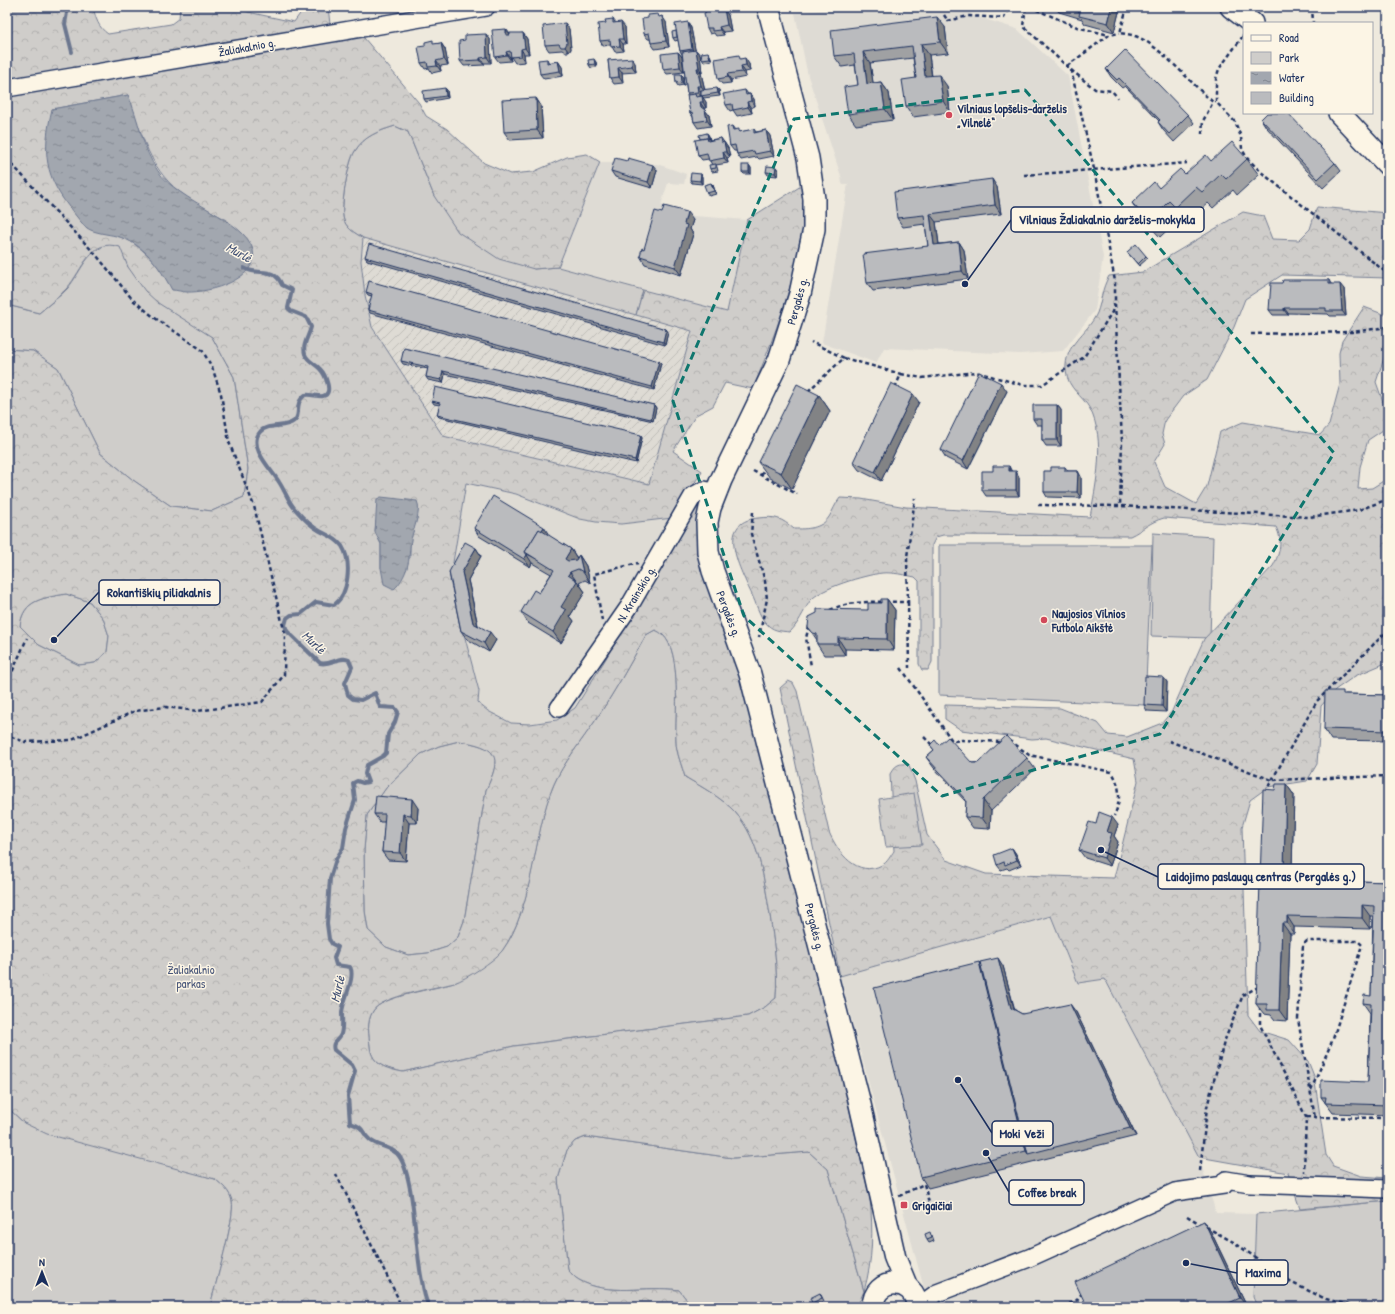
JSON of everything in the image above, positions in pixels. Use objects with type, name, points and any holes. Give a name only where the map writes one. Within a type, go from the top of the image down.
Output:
[{"type":"main road","name":"Pergalės g.","points":[[768,7],[808,158],[814,199],[814,229],[800,294],[779,360],[716,493],[707,522],[708,552],[713,571],[739,641],[761,715],[859,1100],[895,1258],[913,1298]]},
{"type":"main road","points":[[1340,114],[1388,165]]},
{"type":"main road","name":"Pergalės g.","points":[[873,1307],[875,1296],[883,1287],[889,1258],[889,1232]]},
{"type":"main road","points":[[883,1287],[895,1283],[913,1298]]},
{"type":"street","name":"Žaliakalnio g.","points":[[7,88],[486,7]]},
{"type":"street","name":"N. Krainskio g.","points":[[559,708],[629,607],[693,496],[704,490],[716,493]]},
{"type":"street","points":[[913,1298],[937,1293],[1029,1258],[1175,1192],[1224,1186],[1226,1180],[1250,1184],[1388,1189]]},
{"type":"path","points":[[944,15],[948,21],[968,16],[1004,18],[1009,7]]},
{"type":"path","points":[[1026,7],[1023,26],[1071,70],[1095,89],[1112,91],[1118,98]]},
{"type":"path","points":[[1030,7],[1077,27],[1109,36]]},
{"type":"path","points":[[1120,33],[1127,7]]},
{"type":"path","points":[[1312,7],[1313,22]]},
{"type":"path","points":[[1067,66],[1109,36],[1120,33],[1136,36],[1143,40],[1166,58],[1235,122],[1241,137],[1242,149],[1247,158],[1261,172],[1388,274]]},
{"type":"path","points":[[1202,134],[1202,121],[1214,102],[1216,79],[1219,69],[1243,36]]},
{"type":"path","points":[[1071,70],[1094,169],[1115,281],[1122,441],[1120,506]]},
{"type":"path","points":[[7,159],[97,256],[133,300],[155,318],[202,350],[212,367],[221,394],[229,442],[254,506],[285,634],[284,676],[262,702],[198,710],[165,707],[135,710],[72,740],[25,742],[7,735]]},
{"type":"path","points":[[1024,175],[1187,163]]},
{"type":"path","points":[[811,342],[844,358],[922,378],[976,372],[1023,386],[1042,385],[1084,356],[1112,312],[1115,301]]},
{"type":"path","points":[[1251,334],[1352,332],[1388,327]]},
{"type":"path","points":[[806,394],[844,358]]},
{"type":"path","points":[[893,393],[902,374]]},
{"type":"path","points":[[762,475],[769,462]]},
{"type":"path","points":[[753,471],[797,494]]},
{"type":"path","points":[[909,668],[906,557],[915,498]]},
{"type":"path","points":[[1038,505],[1120,506],[1309,517],[1359,510],[1388,499]]},
{"type":"path","points":[[753,512],[751,534],[765,581],[766,600],[760,637]]},
{"type":"path","points":[[606,642],[594,574],[639,562]]},
{"type":"path","points":[[824,613],[836,607],[858,602],[908,602]]},
{"type":"path","points":[[810,624],[806,638],[811,666]]},
{"type":"path","points":[[1268,795],[1268,787],[1317,701],[1388,630]]},
{"type":"path","points":[[7,684],[27,638]]},
{"type":"path","points":[[901,668],[954,741]]},
{"type":"path","points":[[924,737],[934,747]]},
{"type":"path","points":[[949,744],[954,741],[962,740],[1012,742],[1030,755],[1112,772],[1117,781],[1119,804],[1114,816]]},
{"type":"path","points":[[1169,741],[1272,780],[1388,776]]},
{"type":"path","points":[[1311,1090],[1333,1039],[1362,945],[1358,941],[1307,941],[1303,944],[1298,1019],[1315,1118]]},
{"type":"path","points":[[1200,1171],[1207,1107],[1224,1042],[1243,995],[1260,985],[1260,993]]},
{"type":"path","points":[[1260,1001],[1260,1025],[1306,1117],[1304,1186]]},
{"type":"path","points":[[1306,1117],[1388,1118]]},
{"type":"path","points":[[336,1174],[398,1298],[400,1307]]},
{"type":"path","points":[[899,1196],[924,1184],[929,1203]]},
{"type":"path","points":[[1187,1216],[1235,1243],[1290,1282],[1326,1299],[1356,1307]]},
{"type":"path","points":[[1063,1307],[1077,1300],[1082,1293]]},
{"type":"highlighted area","points":[[1025,90],[1334,453],[1160,734],[942,796],[744,616],[673,401],[794,119]]},
{"type":"shaded area","points":[[850,7],[968,7],[972,15],[1017,29],[1068,76],[1103,257],[1095,310],[1063,351],[1020,354],[884,348],[876,363],[822,343],[848,184],[842,184],[841,176],[808,76],[795,13]]},
{"type":"shaded area","points":[[600,162],[657,164],[686,174],[684,184],[668,183],[661,205],[694,216],[747,220],[727,312],[558,267]]},
{"type":"shaded area","points":[[363,238],[692,331],[650,484],[443,436],[372,327],[365,295],[361,261]]},
{"type":"shaded area","points":[[466,483],[516,494],[580,519],[596,522],[621,524],[693,506],[605,660],[575,708],[557,720],[530,724],[511,723],[488,711],[478,702],[479,691],[450,581]]},
{"type":"shaded area","points":[[1051,916],[1078,983],[1105,978],[1199,1157],[1216,1213],[1256,1214],[1252,1307],[929,1307],[840,976]]},
{"type":"green space","name":"Žaliakalnio parkas","points":[[7,7],[93,7],[98,22],[102,29],[108,34],[171,24],[179,18],[180,7],[238,7],[248,12],[294,22],[305,7],[328,7],[330,24],[364,38],[419,103],[426,116],[447,129],[484,163],[510,174],[533,172],[567,157],[587,154],[600,162],[558,267],[534,269],[499,259],[458,232],[434,196],[408,132],[395,126],[367,138],[352,156],[343,203],[343,217],[348,227],[363,238],[361,261],[365,295],[372,327],[443,436],[649,484],[692,331],[636,315],[643,290],[727,312],[747,220],[801,186],[804,219],[797,261],[784,306],[769,349],[753,389],[725,383],[713,406],[696,415],[673,451],[702,471],[673,518],[621,524],[596,522],[580,519],[516,494],[466,483],[450,581],[479,691],[478,703],[488,711],[511,723],[530,724],[557,720],[575,708],[605,660],[693,506],[701,507],[700,558],[703,575],[729,640],[756,730],[826,1006],[870,1199],[872,1245],[864,1291],[828,1169],[809,1152],[733,1158],[586,1137],[575,1141],[567,1150],[558,1179],[568,1270],[579,1280],[602,1288],[628,1290],[679,1290],[687,1300],[688,1307],[210,1307],[231,1221],[232,1201],[228,1191],[223,1186],[215,1179],[47,1134],[24,1123],[7,1107],[7,349],[33,351],[58,368],[100,453],[133,480],[171,506],[212,511],[244,497],[248,469],[234,377],[212,337],[158,303],[145,291],[128,267],[120,247],[110,245],[101,247],[94,251],[88,257],[67,288],[39,313],[7,305]],"holes":[[[128,95],[148,151],[164,177],[184,195],[227,220],[172,289],[163,274],[148,255],[127,239],[52,109]],[[417,518],[410,541],[410,558],[381,568],[381,544],[375,532],[376,521]],[[66,594],[90,602],[103,618],[109,636],[107,652],[95,663],[79,665],[39,645],[20,626],[25,610],[36,601]],[[655,630],[663,635],[669,643],[673,655],[676,685],[676,745],[685,777],[718,797],[735,812],[750,835],[760,861],[773,936],[776,966],[776,998],[765,1007],[748,1016],[514,1046],[403,1072],[386,1068],[381,1065],[371,1053],[369,1033],[369,1020],[373,1011],[378,1006],[397,997],[459,981],[472,974],[502,951],[513,933],[521,913],[541,825],[554,784],[567,760],[595,721],[622,678],[646,635]],[[459,741],[482,746],[489,750],[495,761],[491,778],[486,790],[464,921],[458,937],[447,947],[428,953],[408,955],[386,947],[368,930],[365,911],[364,850],[367,815],[386,788],[421,754],[439,746]]]},
{"type":"green space","points":[[395,126],[408,132],[434,196],[534,269],[558,267],[643,290],[636,315],[363,238],[354,232],[348,227],[343,217],[343,203],[352,156],[367,138]]},
{"type":"green space","points":[[1317,207],[1388,213],[1388,278],[1282,275],[1245,299],[1234,327],[1207,380],[1183,396],[1165,420],[1162,434],[1165,444],[1154,462],[1165,487],[1196,504],[1207,486],[1220,432],[1243,422],[1320,435],[1329,425],[1340,384],[1339,353],[1342,341],[1364,307],[1388,316],[1388,352],[1385,355],[1376,382],[1388,416],[1388,434],[1383,430],[1368,440],[1360,467],[1358,489],[1372,488],[1388,478],[1388,662],[1355,676],[1335,690],[1321,706],[1317,764],[1307,781],[1268,787],[1250,800],[1242,827],[1248,1015],[1260,1031],[1289,1040],[1308,1061],[1314,1076],[1326,1155],[1333,1166],[1361,1176],[1388,1178],[1388,1201],[1300,1209],[1288,1173],[1199,1157],[1105,979],[1078,983],[1051,916],[840,976],[780,688],[788,681],[793,683],[797,691],[829,832],[843,855],[857,866],[873,868],[882,865],[894,851],[890,774],[896,766],[903,764],[909,765],[915,781],[927,835],[946,860],[986,874],[1114,878],[1138,781],[1134,759],[1046,738],[1032,739],[961,730],[945,719],[945,705],[1060,708],[1098,723],[1108,735],[1127,737],[1162,723],[1172,711],[1204,639],[1273,566],[1280,547],[1276,527],[1164,518],[1130,536],[943,535],[936,537],[932,545],[932,662],[928,670],[922,670],[919,664],[919,581],[915,577],[894,573],[882,573],[854,579],[823,591],[810,601],[790,632],[780,631],[770,627],[761,616],[737,561],[734,549],[734,538],[737,528],[745,521],[758,518],[769,517],[778,519],[794,529],[813,528],[826,521],[840,498],[861,499],[906,507],[1090,517],[1097,477],[1099,448],[1098,434],[1090,409],[1069,383],[1066,371],[1066,361],[1072,346],[1093,321],[1099,308],[1104,286],[1109,276],[1143,272],[1243,212],[1263,216],[1272,239],[1299,240],[1310,229]]},
{"type":"green space","points":[[110,244],[121,247],[128,267],[192,323],[212,337],[234,377],[248,469],[244,497],[212,511],[171,506],[133,480],[100,453],[58,368],[33,351],[7,349],[7,305],[39,313],[68,288],[85,262],[95,251]]},
{"type":"green space","points":[[1153,533],[1213,537],[1210,638],[1151,636]]},
{"type":"green space","name":"Naujosios Vilnios Futbolo Aikštė","points":[[939,545],[1152,545],[1145,705],[939,695]]},
{"type":"green space","points":[[66,594],[90,602],[103,618],[109,636],[107,652],[95,663],[79,665],[39,645],[20,626],[25,610],[30,605],[36,601]]},
{"type":"green space","points":[[655,630],[663,635],[669,643],[673,655],[676,685],[676,745],[685,777],[718,797],[735,812],[750,835],[760,861],[773,936],[776,966],[776,998],[765,1007],[748,1016],[514,1046],[403,1072],[386,1068],[381,1065],[371,1053],[369,1033],[369,1020],[373,1011],[378,1006],[397,997],[454,983],[494,958],[502,951],[513,934],[521,914],[541,825],[554,784],[567,760],[609,700],[646,635]]},
{"type":"green space","points":[[459,741],[482,746],[489,750],[495,761],[491,778],[486,790],[464,921],[458,937],[447,947],[428,953],[408,955],[386,947],[368,930],[365,911],[364,850],[367,815],[386,788],[421,754],[439,746]]},
{"type":"green space","points":[[914,793],[922,845],[886,847],[879,799]]},
{"type":"green space","points":[[7,1107],[24,1123],[215,1179],[223,1186],[228,1191],[232,1201],[231,1221],[210,1307],[7,1307]]},
{"type":"green space","points":[[586,1137],[733,1158],[809,1152],[828,1169],[864,1291],[857,1307],[688,1307],[687,1300],[679,1290],[628,1290],[602,1288],[590,1285],[578,1279],[568,1270],[558,1179],[567,1150],[575,1141]]},
{"type":"green space","points":[[1388,1201],[1388,1307],[1257,1307],[1253,1297],[1256,1214]]},
{"type":"water","points":[[128,95],[148,153],[158,171],[167,182],[238,229],[247,239],[253,250],[253,260],[249,269],[231,282],[219,287],[196,292],[172,290],[162,272],[143,250],[126,239],[87,228],[63,199],[56,187],[48,164],[47,151],[47,138],[52,109]]},
{"type":"water","points":[[381,497],[417,501],[418,505],[418,515],[411,540],[407,568],[402,580],[394,589],[384,584],[381,568],[381,544],[375,532],[377,499]]},
{"type":"building","points":[[1063,7],[1112,7],[1108,23],[1079,16],[1080,12]]},
{"type":"building","points":[[716,8],[717,11],[724,9],[727,25],[719,27],[720,30],[712,31],[712,28],[707,28],[704,13],[706,12],[705,9]]},
{"type":"building","points":[[658,14],[659,17],[662,16],[666,41],[651,43],[649,33],[644,34],[642,19],[648,18],[648,15]]},
{"type":"building","points":[[937,17],[940,42],[921,44],[925,76],[939,75],[943,101],[906,106],[902,80],[916,78],[912,46],[863,52],[867,84],[881,82],[885,109],[848,114],[844,87],[858,85],[854,54],[834,56],[831,30]]},
{"type":"building","points":[[613,19],[613,23],[621,22],[623,39],[619,39],[620,46],[611,47],[610,40],[600,41],[598,24],[606,23],[605,20]]},
{"type":"building","points":[[688,22],[692,49],[680,51],[675,24]]},
{"type":"building","points":[[565,23],[567,43],[565,47],[561,47],[559,44],[545,45],[543,26]]},
{"type":"building","points":[[506,29],[506,35],[510,35],[510,33],[523,33],[525,48],[521,49],[521,56],[511,57],[510,51],[506,52],[507,55],[495,57],[492,30]]},
{"type":"building","points":[[676,31],[677,37],[673,38],[672,32]]},
{"type":"building","points":[[486,34],[487,57],[480,58],[480,60],[460,61],[459,41],[465,40],[465,35]]},
{"type":"building","points":[[433,40],[433,44],[441,43],[444,59],[436,61],[437,66],[428,67],[427,62],[421,63],[418,47],[425,46],[425,42]]},
{"type":"building","points":[[696,50],[699,68],[697,68],[701,86],[697,86],[698,92],[687,93],[682,52]]},
{"type":"building","points":[[1125,50],[1188,115],[1169,134],[1158,122],[1160,120],[1119,78],[1117,80],[1106,69]]},
{"type":"building","points":[[678,52],[680,67],[663,69],[661,54]]},
{"type":"building","points":[[708,52],[710,58],[702,59],[701,53]]},
{"type":"building","points":[[739,55],[740,59],[745,58],[746,65],[741,66],[742,72],[727,74],[728,77],[718,79],[715,59]]},
{"type":"building","points":[[632,58],[632,66],[618,68],[619,77],[610,78],[608,60]]},
{"type":"building","points":[[547,59],[547,63],[558,61],[560,71],[540,74],[538,60]]},
{"type":"building","points":[[594,59],[595,64],[589,65],[588,60]]},
{"type":"building","points":[[675,74],[681,74],[682,82],[676,83]]},
{"type":"building","points":[[445,88],[446,96],[424,99],[423,91]]},
{"type":"building","points":[[717,88],[718,93],[701,96],[701,90]]},
{"type":"building","points":[[745,90],[746,95],[750,94],[751,101],[747,102],[748,107],[733,110],[732,104],[726,105],[723,94]]},
{"type":"building","points":[[695,94],[696,97],[702,96],[703,102],[700,102],[701,107],[705,110],[707,120],[694,122],[692,112],[690,113],[687,95]]},
{"type":"building","points":[[536,98],[537,130],[504,132],[502,100]]},
{"type":"building","points":[[1266,114],[1289,114],[1335,163],[1318,179],[1261,119]]},
{"type":"building","points":[[732,126],[733,130],[739,129],[739,132],[754,129],[754,133],[766,130],[770,151],[755,154],[754,151],[737,154],[735,145],[730,146],[727,127]]},
{"type":"building","points":[[707,133],[708,138],[700,139],[699,135]]},
{"type":"building","points":[[707,138],[708,141],[721,138],[722,143],[724,142],[726,152],[723,152],[724,158],[709,161],[707,153],[698,155],[695,140]]},
{"type":"building","points":[[1232,142],[1247,159],[1226,179],[1221,174],[1202,192],[1196,187],[1175,207],[1169,201],[1149,221],[1132,203],[1154,182],[1159,188],[1180,169],[1185,174],[1206,155],[1211,161]]},
{"type":"building","points":[[615,158],[627,161],[628,158],[653,165],[648,182],[611,171]]},
{"type":"building","points":[[716,164],[716,168],[710,169],[709,165]]},
{"type":"building","points":[[742,165],[749,165],[749,172],[742,172]]},
{"type":"building","points":[[767,166],[776,167],[775,173],[766,172]]},
{"type":"building","points":[[691,173],[701,174],[700,181],[690,180]]},
{"type":"building","points":[[992,179],[995,205],[930,214],[934,245],[959,242],[962,271],[867,283],[863,254],[928,246],[924,215],[897,218],[894,192]]},
{"type":"building","points":[[711,183],[714,191],[707,193],[704,185]]},
{"type":"building","points":[[664,206],[687,212],[684,224],[687,225],[675,267],[640,256],[642,248],[644,249],[655,211],[662,213]]},
{"type":"building","points":[[369,244],[666,329],[663,342],[365,257]]},
{"type":"building","points":[[1136,244],[1146,256],[1138,264],[1127,252]]},
{"type":"building","points":[[1283,280],[1329,280],[1329,284],[1340,284],[1342,311],[1326,311],[1326,308],[1284,308],[1284,310],[1269,310],[1271,283],[1282,283]]},
{"type":"building","points":[[369,281],[659,361],[652,387],[368,310],[372,294],[366,292]]},
{"type":"building","points":[[404,348],[654,405],[651,419],[443,371],[441,380],[426,377],[428,367],[401,361]]},
{"type":"building","points":[[979,372],[1001,383],[963,461],[941,450]]},
{"type":"building","points":[[891,383],[913,394],[875,472],[853,462]]},
{"type":"building","points":[[797,384],[819,395],[781,473],[758,462]]},
{"type":"building","points":[[435,387],[641,435],[635,460],[437,415],[440,403],[432,401]]},
{"type":"building","points":[[1033,405],[1057,405],[1057,440],[1042,440],[1042,419],[1033,419]]},
{"type":"building","points":[[993,466],[1009,466],[1009,471],[1016,471],[1016,490],[982,490],[982,471],[993,471]]},
{"type":"building","points":[[1051,467],[1065,467],[1065,471],[1078,471],[1077,492],[1044,492],[1044,471],[1051,471]]},
{"type":"building","points":[[493,496],[544,527],[541,531],[539,529],[525,552],[527,555],[524,559],[474,528]]},
{"type":"building","points":[[539,529],[571,549],[565,559],[568,561],[576,560],[579,555],[583,572],[578,569],[570,572],[568,575],[577,581],[561,607],[566,610],[553,632],[521,612],[534,590],[539,593],[554,570],[525,552]]},
{"type":"building","points":[[465,542],[476,548],[462,572],[473,623],[490,632],[484,643],[461,631],[449,572]]},
{"type":"building","points":[[881,599],[887,599],[887,639],[838,638],[838,644],[817,644],[817,634],[813,633],[808,627],[809,617],[817,613],[817,609],[868,610],[868,603],[881,603]]},
{"type":"building","points":[[1145,676],[1163,677],[1162,706],[1144,705]]},
{"type":"building","points":[[1325,691],[1343,691],[1343,694],[1388,695],[1388,731],[1324,729]]},
{"type":"building","points":[[1006,736],[1027,758],[983,800],[982,818],[965,817],[966,800],[926,757],[934,750],[930,745],[935,740],[939,745],[948,737],[972,763],[978,763]]},
{"type":"building","points":[[1276,784],[1286,784],[1284,869],[1292,869],[1291,879],[1388,882],[1388,1105],[1325,1103],[1326,1097],[1321,1097],[1321,1080],[1368,1082],[1371,1004],[1363,1003],[1364,995],[1371,996],[1374,906],[1362,905],[1362,918],[1287,916],[1287,923],[1282,923],[1279,1010],[1267,1010],[1267,1004],[1256,1004],[1263,789],[1275,790]]},
{"type":"building","points":[[376,796],[412,799],[411,815],[403,814],[400,853],[382,852],[385,814],[374,814]]},
{"type":"building","points":[[1099,812],[1112,817],[1107,832],[1112,833],[1104,858],[1079,850],[1089,822],[1096,824]]},
{"type":"building","points":[[1012,848],[1017,860],[1005,865],[1004,862],[997,865],[994,855]]},
{"type":"building","points":[[998,958],[1011,1008],[1022,1014],[1070,1004],[1130,1128],[1028,1154],[980,962]]},
{"type":"building","points":[[979,962],[1026,1151],[921,1177],[874,988]]},
{"type":"building","points":[[1204,1221],[1240,1298],[1220,1307],[1087,1307],[1075,1282]]},
{"type":"building","points":[[930,1232],[932,1238],[927,1240],[925,1234]]},
{"type":"building","points":[[820,1293],[822,1298],[812,1303],[810,1298]]},
{"type":"waterway","name":"Murlė","points":[[68,7],[65,24],[72,52]]},
{"type":"waterway","name":"Murlė","points":[[244,268],[255,272],[270,273],[274,275],[282,285],[292,290],[288,308],[291,311],[306,317],[311,327],[305,343],[305,354],[308,359],[322,372],[328,384],[328,392],[323,396],[305,395],[301,398],[297,416],[294,421],[286,425],[263,429],[257,438],[257,445],[262,458],[279,482],[293,506],[303,518],[313,526],[340,543],[347,560],[348,569],[346,586],[339,600],[334,605],[316,602],[301,614],[291,615],[287,618],[285,625],[287,631],[320,663],[324,664],[342,659],[349,660],[352,667],[345,683],[348,695],[353,699],[361,700],[375,693],[380,707],[395,708],[398,712],[395,722],[388,734],[386,753],[367,765],[365,774],[368,782],[363,783],[357,781],[353,783],[355,800],[346,828],[343,848],[336,859],[330,878],[327,924],[329,939],[332,944],[338,947],[334,958],[336,965],[350,967],[351,971],[350,982],[342,1012],[341,1034],[334,1043],[333,1047],[334,1050],[352,1065],[355,1071],[348,1096],[350,1123],[361,1128],[367,1137],[373,1142],[393,1150],[399,1156],[404,1166],[411,1197],[424,1291],[426,1301],[430,1307]]},
{"type":"place","name":"Vilniaus lopšelis-darželis „Vilnelė“","points":[[949,115]]},
{"type":"place","name":"Vilniaus Žaliakalnio darželis-mokykla","points":[[965,284]]},
{"type":"place","name":"Naujosios Vilnios Futbolo Aikštė","points":[[1044,620]]},
{"type":"place","name":"Rokantiškių piliakalnis","points":[[54,640]]},
{"type":"place","name":"Laidojimo paslaugų centras (Pergalės g.)","points":[[1101,850]]},
{"type":"place","name":"Moki Veži","points":[[958,1080]]},
{"type":"place","name":"Coffee break","points":[[986,1153]]},
{"type":"place","name":"Grigaičiai","points":[[904,1205]]},
{"type":"place","name":"Maxima","points":[[1186,1263]]}]
